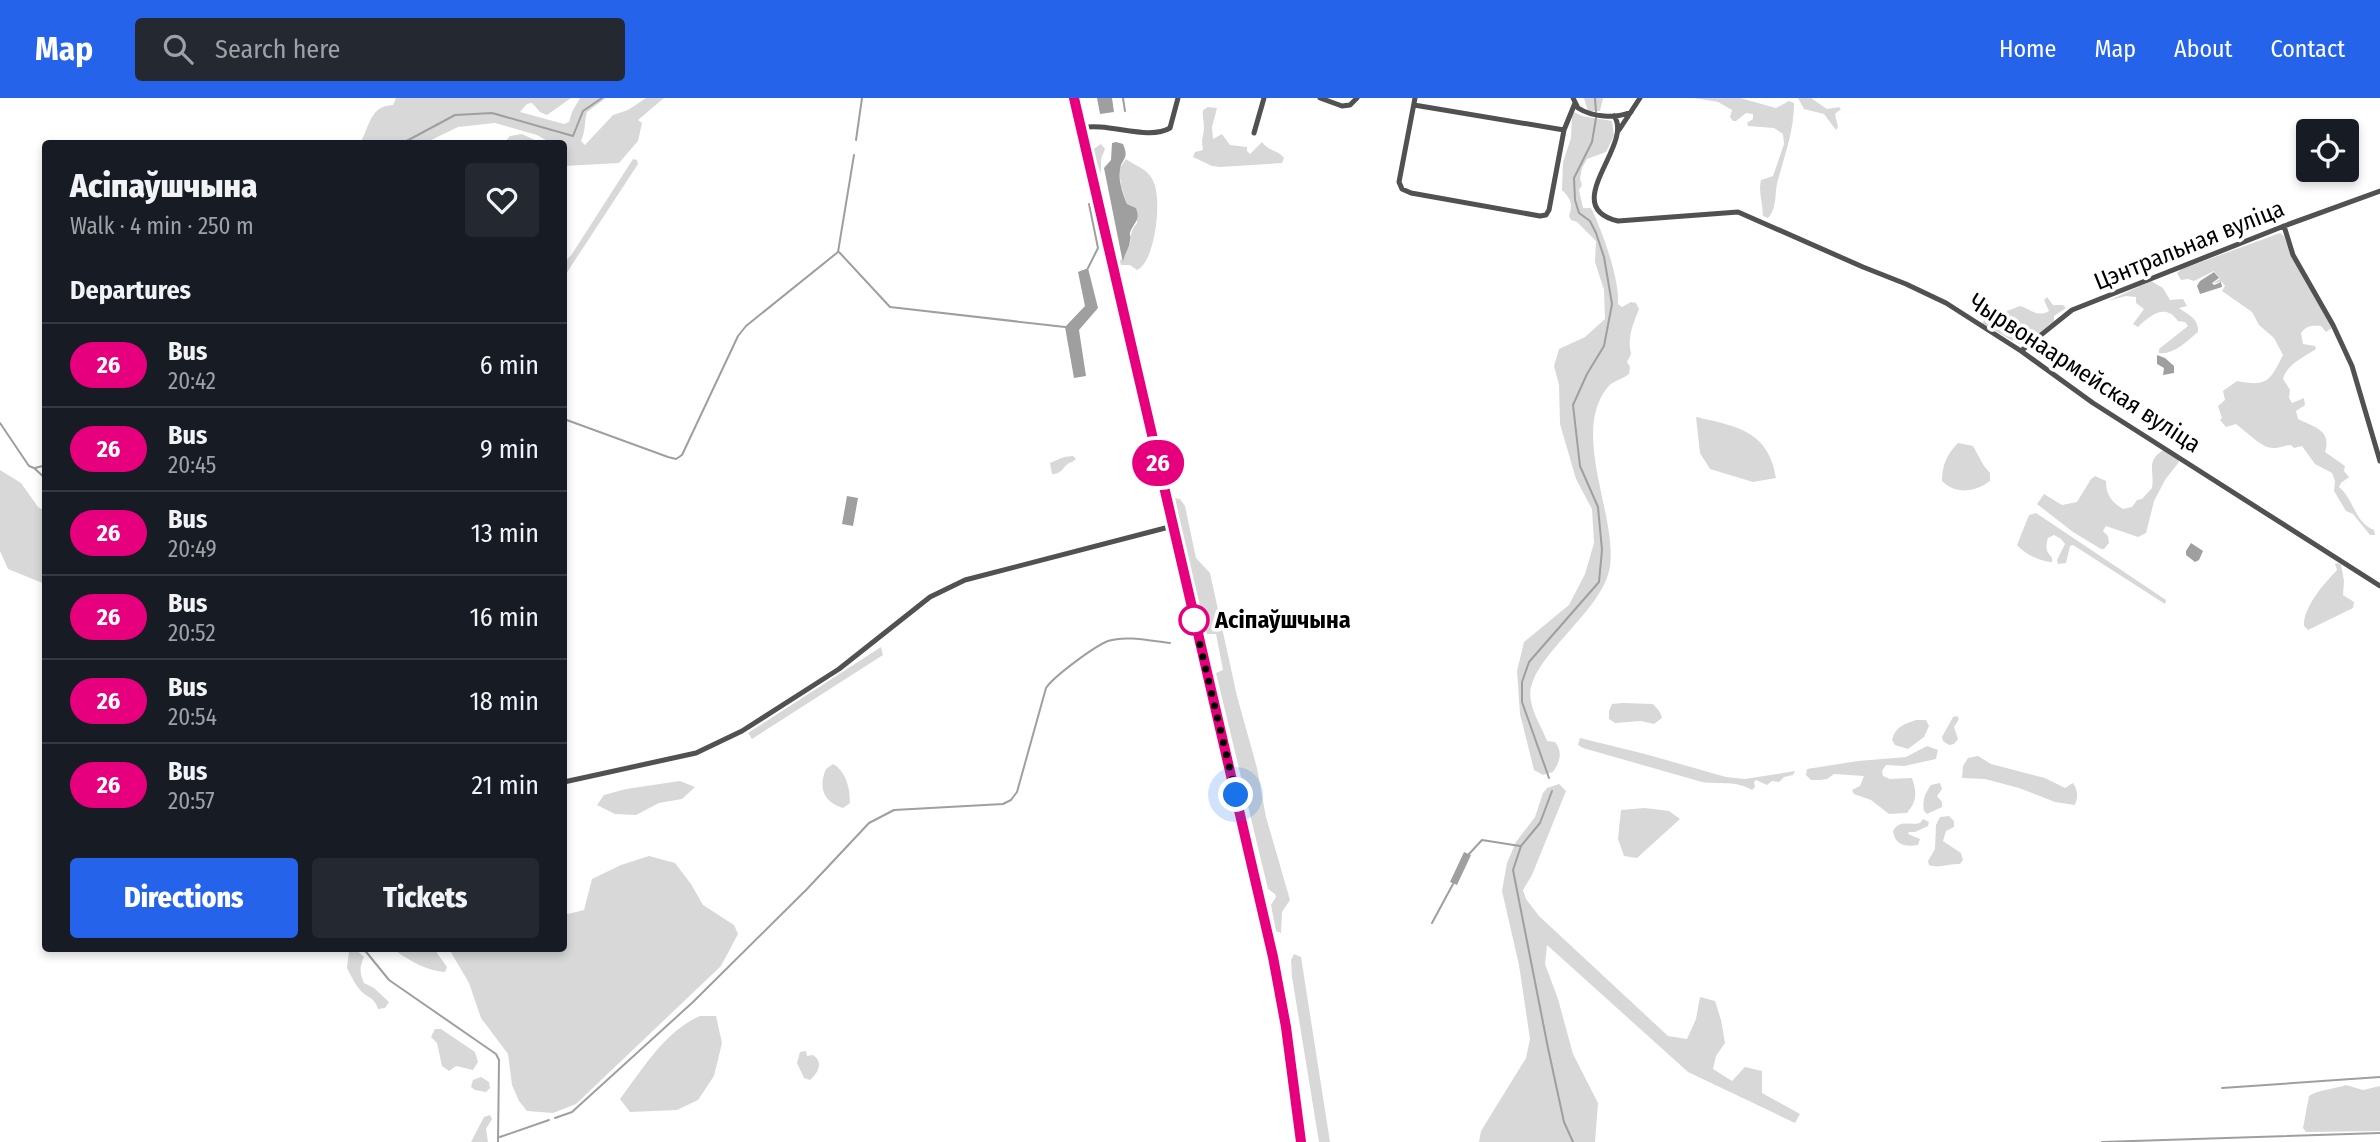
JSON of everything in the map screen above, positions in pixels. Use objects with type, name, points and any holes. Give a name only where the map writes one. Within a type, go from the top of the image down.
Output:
[{"type":"main road","points":[[1074,98],[1273,957],[1301,1142]]},
{"type":"street","points":[[1081,128],[1107,126],[1156,133],[1170,128],[1178,98]]},
{"type":"street","points":[[1254,133],[1264,98]]},
{"type":"street","points":[[1320,98],[1342,106],[1350,105],[1357,98]]},
{"type":"street","points":[[1618,134],[1625,118],[1640,98]]},
{"type":"street","points":[[1574,100],[1578,108],[1591,114],[1614,116],[1631,112]]},
{"type":"street","points":[[1564,130],[1414,101],[1399,182],[1402,189],[1411,193],[1546,215],[1564,130],[1574,100]]},
{"type":"street","points":[[1614,116],[1618,121],[1618,134]]},
{"type":"street","name":"Чырвонаармейская вуліца","points":[[1618,134],[1594,196],[1597,209],[1606,218],[1618,221],[1738,212],[1946,303],[2021,351],[2093,403],[2380,586]]},
{"type":"street","name":"Цэнтральная вуліца","points":[[2021,351],[2072,310],[2380,191]]},
{"type":"street","points":[[2284,226],[2293,255],[2333,325],[2352,366],[2380,461]]},
{"type":"street","points":[[567,781],[696,753],[741,731],[839,670],[930,597],[965,580],[1173,526]]},
{"type":"shaded area","points":[[396,98],[571,98],[547,115],[532,103],[527,104],[520,112],[564,124],[569,122],[580,98],[606,98],[587,112],[581,141],[585,145],[613,115],[628,110],[646,98],[664,98],[638,120],[642,123],[638,141],[619,163],[567,166],[567,140],[546,140],[495,123],[458,127],[431,140],[361,140],[375,113],[385,106],[393,105]]},
{"type":"shaded area","points":[[1097,98],[1112,98],[1114,112],[1100,114]]},
{"type":"shaded area","points":[[1584,98],[1603,98],[1600,111],[1588,111]]},
{"type":"shaded area","points":[[1694,98],[1740,98],[1776,108],[1789,101],[1794,103],[1791,133],[1777,185],[1775,205],[1768,218],[1763,216],[1761,180],[1773,176],[1784,144],[1783,134],[1774,128],[1748,126],[1753,114],[1746,113],[1733,121],[1730,117],[1732,110],[1718,102]]},
{"type":"shaded area","points":[[1798,98],[1811,98],[1827,109],[1839,107],[1841,109],[1835,114],[1838,127],[1836,130],[1824,114],[1804,109]]},
{"type":"shaded area","points":[[1208,107],[1217,108],[1212,127],[1213,139],[1222,134],[1230,145],[1247,147],[1250,154],[1262,142],[1284,158],[1282,163],[1220,167],[1193,157],[1195,152],[1203,150],[1203,110]]},
{"type":"shaded area","points":[[1574,112],[1612,121],[1614,136],[1606,152],[1587,159],[1582,168],[1582,185],[1579,190],[1583,208],[1591,208],[1605,242],[1616,282],[1618,304],[1622,307],[1631,302],[1636,303],[1639,309],[1630,337],[1631,354],[1627,362],[1630,367],[1629,374],[1607,388],[1597,407],[1593,428],[1594,451],[1610,546],[1610,566],[1605,584],[1580,619],[1550,653],[1532,686],[1531,701],[1536,716],[1547,741],[1555,742],[1560,753],[1553,772],[1543,775],[1534,770],[1520,714],[1517,671],[1524,642],[1569,605],[1585,574],[1594,543],[1592,509],[1576,479],[1560,424],[1559,385],[1554,366],[1559,349],[1585,337],[1605,319],[1604,290],[1595,262],[1596,241],[1577,222],[1571,220],[1570,202],[1562,190],[1563,162],[1571,138]]},
{"type":"shaded area","points":[[522,134],[535,140],[507,140],[510,136]]},
{"type":"shaded area","points":[[1112,143],[1123,144],[1126,153],[1120,174],[1122,192],[1127,204],[1136,208],[1138,215],[1130,232],[1123,263],[1104,168],[1111,160]]},
{"type":"shaded area","points":[[1101,144],[1105,149],[1101,159],[1101,174],[1092,150]]},
{"type":"shaded area","points":[[633,159],[637,160],[638,164],[567,272],[567,260]]},
{"type":"shaded area","points":[[1126,159],[1149,174],[1156,192],[1157,217],[1152,244],[1143,265],[1137,270],[1130,265],[1119,265],[1118,262],[1122,259],[1123,263],[1137,223],[1136,208],[1127,204],[1121,186],[1119,169]]},
{"type":"shaded area","points":[[2280,233],[2332,328],[2326,332],[2321,326],[2312,326],[2301,333],[2303,344],[2315,346],[2316,349],[2292,365],[2283,379],[2290,390],[2289,398],[2292,403],[2304,398],[2305,405],[2296,411],[2298,419],[2324,434],[2327,445],[2325,452],[2345,466],[2344,471],[2349,477],[2339,487],[2362,522],[2374,530],[2375,535],[2370,535],[2353,514],[2346,511],[2334,491],[2332,473],[2315,464],[2302,446],[2269,448],[2236,424],[2226,427],[2220,420],[2222,418],[2218,406],[2225,400],[2223,391],[2237,381],[2255,383],[2266,380],[2275,371],[2283,355],[2274,338],[2259,325],[2252,312],[2222,291],[2225,286],[2222,282],[2213,283],[2220,279],[2214,271],[2194,281],[2181,280],[2177,273]]},
{"type":"shaded area","points":[[1088,268],[1098,308],[1079,330],[1086,376],[1074,378],[1065,327],[1085,306],[1078,272]]},
{"type":"shaded area","points":[[2214,272],[2219,278],[2212,283],[2214,285],[2221,282],[2222,287],[2200,294],[2197,286],[2200,281]]},
{"type":"shaded area","points":[[2151,281],[2163,288],[2170,300],[2183,299],[2187,306],[2179,308],[2193,318],[2198,328],[2198,332],[2185,343],[2165,353],[2159,353],[2159,349],[2188,326],[2185,322],[2163,312],[2153,315],[2138,327],[2133,324],[2144,309],[2136,303],[2136,297],[2126,296],[2108,301]]},
{"type":"shaded area","points":[[2047,297],[2053,305],[2063,305],[2066,308],[2029,341],[2019,344],[1982,324],[1985,318],[1993,323],[2007,325],[2007,311],[2020,306],[2037,313],[2045,313],[2049,311],[2044,300]]},
{"type":"shaded area","points":[[2157,355],[2174,366],[2174,373],[2163,375],[2164,368],[2157,364]]},
{"type":"shaded area","points":[[1696,417],[1737,428],[1758,440],[1772,462],[1776,478],[1753,482],[1710,469],[1700,453]]},
{"type":"shaded area","points":[[1958,443],[1973,446],[1990,473],[1990,481],[1972,490],[1959,490],[1942,481],[1946,460]]},
{"type":"shaded area","points":[[2164,450],[2178,458],[2179,462],[2154,501],[2146,533],[2138,537],[2106,526],[2103,531],[2108,536],[2109,543],[2101,549],[2073,532],[2037,504],[2044,494],[2062,505],[2077,502],[2095,476],[2106,481],[2108,494],[2115,503],[2123,509],[2132,507],[2152,488],[2153,462]]},
{"type":"shaded area","points":[[1073,456],[1075,460],[1060,472],[1052,474],[1050,463]]},
{"type":"shaded area","points":[[0,470],[21,483],[42,509],[42,583],[8,569],[0,551]]},
{"type":"shaded area","points":[[847,496],[858,498],[853,526],[842,524]]},
{"type":"shaded area","points":[[1175,498],[1180,499],[1185,506],[1196,558],[1210,573],[1237,696],[1257,768],[1266,817],[1290,900],[1282,912],[1281,933],[1276,931],[1271,905],[1276,897],[1268,889],[1216,673],[1223,670],[1216,634],[1207,634]]},
{"type":"shaded area","points":[[2036,513],[2166,600],[2165,604],[2073,545],[2070,546],[2066,563],[2058,564],[2057,560],[2065,544],[2054,535],[2048,538],[2047,544],[2052,562],[2038,559],[2024,551],[2017,545],[2029,515]]},
{"type":"shaded area","points":[[2191,543],[2203,551],[2195,562],[2186,555]]},
{"type":"shaded area","points":[[2335,564],[2341,565],[2344,581],[2343,595],[2354,602],[2353,608],[2308,630],[2304,626],[2307,611],[2315,596],[2337,570]]},
{"type":"shaded area","points":[[881,647],[883,655],[752,739],[748,733]]},
{"type":"shaded area","points":[[1612,704],[1653,704],[1662,718],[1654,724],[1641,721],[1615,723],[1609,719],[1609,711]]},
{"type":"shaded area","points":[[1957,716],[1959,719],[1954,727],[1958,739],[1949,745],[1942,737],[1953,717]]},
{"type":"shaded area","points":[[1916,720],[1926,720],[1929,726],[1924,737],[1908,749],[1895,745],[1892,740],[1898,729]]},
{"type":"shaded area","points":[[1580,738],[1726,777],[1745,779],[1795,771],[1793,775],[1784,777],[1779,782],[1772,781],[1767,785],[1756,780],[1752,790],[1734,784],[1702,782],[1583,748],[1578,745]]},
{"type":"shaded area","points":[[1927,746],[1938,750],[1936,759],[1904,766],[1886,765],[1882,771],[1883,776],[1890,779],[1912,778],[1915,797],[1907,813],[1889,814],[1871,800],[1854,794],[1852,790],[1860,786],[1864,776],[1834,774],[1827,779],[1811,780],[1806,775],[1807,769],[1906,757]]},
{"type":"shaded area","points":[[1978,756],[1991,764],[2045,778],[2065,788],[2073,783],[2077,794],[2075,805],[2055,802],[1985,779],[1962,778],[1963,766],[1968,758]]},
{"type":"shaded area","points":[[833,764],[844,775],[848,786],[850,803],[843,808],[831,802],[824,793],[822,782],[826,769]]},
{"type":"shaded area","points":[[680,781],[695,787],[682,799],[659,803],[636,815],[615,814],[597,805],[604,795]]},
{"type":"shaded area","points":[[1940,783],[1942,789],[1937,796],[1942,807],[1927,814],[1923,807],[1926,794],[1931,785]]},
{"type":"shaded area","points":[[1559,784],[1566,791],[1532,875],[1523,890],[1526,899],[1539,916],[1668,1036],[1687,1039],[1696,1019],[1700,997],[1715,1001],[1725,1043],[1716,1056],[1713,1069],[1732,1081],[1745,1067],[1762,1071],[1762,1093],[1800,1114],[1795,1123],[1688,1072],[1547,945],[1545,964],[1573,1054],[1598,1103],[1595,1142],[1479,1142],[1481,1131],[1526,1058],[1530,1039],[1519,965],[1502,891],[1507,863],[1516,842],[1535,817],[1543,793],[1547,788]]},
{"type":"shaded area","points":[[1645,808],[1669,811],[1680,819],[1637,858],[1624,856],[1618,839],[1621,810]]},
{"type":"shaded area","points":[[1949,816],[1954,821],[1954,827],[1946,831],[1943,841],[1961,853],[1963,860],[1960,864],[1929,865],[1928,861],[1935,849],[1936,825],[1940,817]]},
{"type":"shaded area","points":[[1923,819],[1929,822],[1928,826],[1908,834],[1920,839],[1918,845],[1909,846],[1898,842],[1893,831],[1896,827],[1920,823]]},
{"type":"shaded area","points":[[1464,852],[1471,855],[1457,885],[1450,882]]},
{"type":"shaded area","points":[[649,856],[675,863],[703,905],[734,925],[738,934],[721,966],[576,1104],[553,1113],[527,1111],[512,1085],[508,1054],[481,1018],[469,983],[451,952],[567,952],[567,914],[584,910],[592,879],[621,865]]},
{"type":"shaded area","points":[[349,952],[358,952],[364,957],[361,970],[364,983],[389,1002],[385,1008],[378,1009],[374,1001],[356,985],[347,968]]},
{"type":"shaded area","points":[[398,952],[438,952],[447,967],[445,972],[432,970]]},
{"type":"shaded area","points":[[1294,954],[1301,957],[1330,1142],[1319,1142],[1292,977],[1291,960]]},
{"type":"shaded area","points":[[700,1016],[716,1016],[722,1043],[714,1076],[698,1100],[677,1110],[630,1112],[620,1099],[665,1041]]},
{"type":"shaded area","points":[[435,1029],[441,1029],[475,1052],[478,1062],[473,1070],[456,1066],[449,1071],[442,1066],[437,1043],[431,1037]]},
{"type":"shaded area","points":[[806,1051],[807,1056],[813,1055],[819,1064],[810,1080],[804,1078],[797,1063],[800,1052]]},
{"type":"shaded area","points":[[481,1077],[489,1082],[490,1088],[486,1092],[471,1087],[473,1080]]},
{"type":"shaded area","points":[[2346,1085],[2363,1090],[2380,1086],[2380,1131],[2306,1132],[2303,1128],[2309,1096]]},
{"type":"shaded area","points":[[490,1115],[492,1119],[486,1129],[488,1142],[471,1142],[484,1117]]},
{"type":"waterway","points":[[408,140],[455,115],[492,113],[573,136],[583,111],[602,98]]},
{"type":"waterway","points":[[856,140],[862,98]]},
{"type":"waterway","points":[[1123,98],[1125,111]]},
{"type":"waterway","points":[[1595,98],[1596,112]]},
{"type":"waterway","points":[[1549,778],[1522,702],[1522,682],[1529,662],[1599,582],[1602,550],[1598,507],[1580,466],[1573,405],[1604,346],[1612,304],[1604,257],[1596,233],[1590,221],[1579,213],[1575,200],[1574,178],[1592,142],[1596,118]]},
{"type":"waterway","points":[[567,420],[668,457],[676,459],[682,455],[738,336],[746,326],[838,252],[854,155]]},
{"type":"waterway","points":[[1088,268],[1098,248],[1089,204]]},
{"type":"waterway","points":[[839,252],[890,307],[1065,327]]},
{"type":"waterway","points":[[0,423],[29,466],[42,475]]},
{"type":"waterway","points":[[35,468],[42,466]]},
{"type":"waterway","points":[[555,1118],[572,1112],[693,1002],[869,823],[894,810],[1003,804],[1011,800],[1017,792],[1046,688],[1075,662],[1102,644],[1115,639],[1170,643]]},
{"type":"waterway","points":[[1552,791],[1540,823],[1521,846],[1513,870],[1564,1122],[1573,1142]]},
{"type":"waterway","points":[[1469,854],[1482,840],[1520,846]]},
{"type":"waterway","points":[[1432,923],[1453,884]]},
{"type":"waterway","points":[[366,952],[389,980],[496,1054],[499,1060],[498,1142]]},
{"type":"waterway","points":[[2222,1088],[2380,1077]]},
{"type":"waterway","points":[[500,1137],[549,1120]]},
{"type":"waterway","points":[[2102,1142],[2380,1133]]},
{"type":"bus line","name":"26","points":[[1074,98],[1273,957],[1286,1027],[1301,1142]]},
{"type":"place","name":"Асіпаўшчына","points":[[1194,620]]},
{"type":"route","points":[[1194,620],[1236,795]]}]
